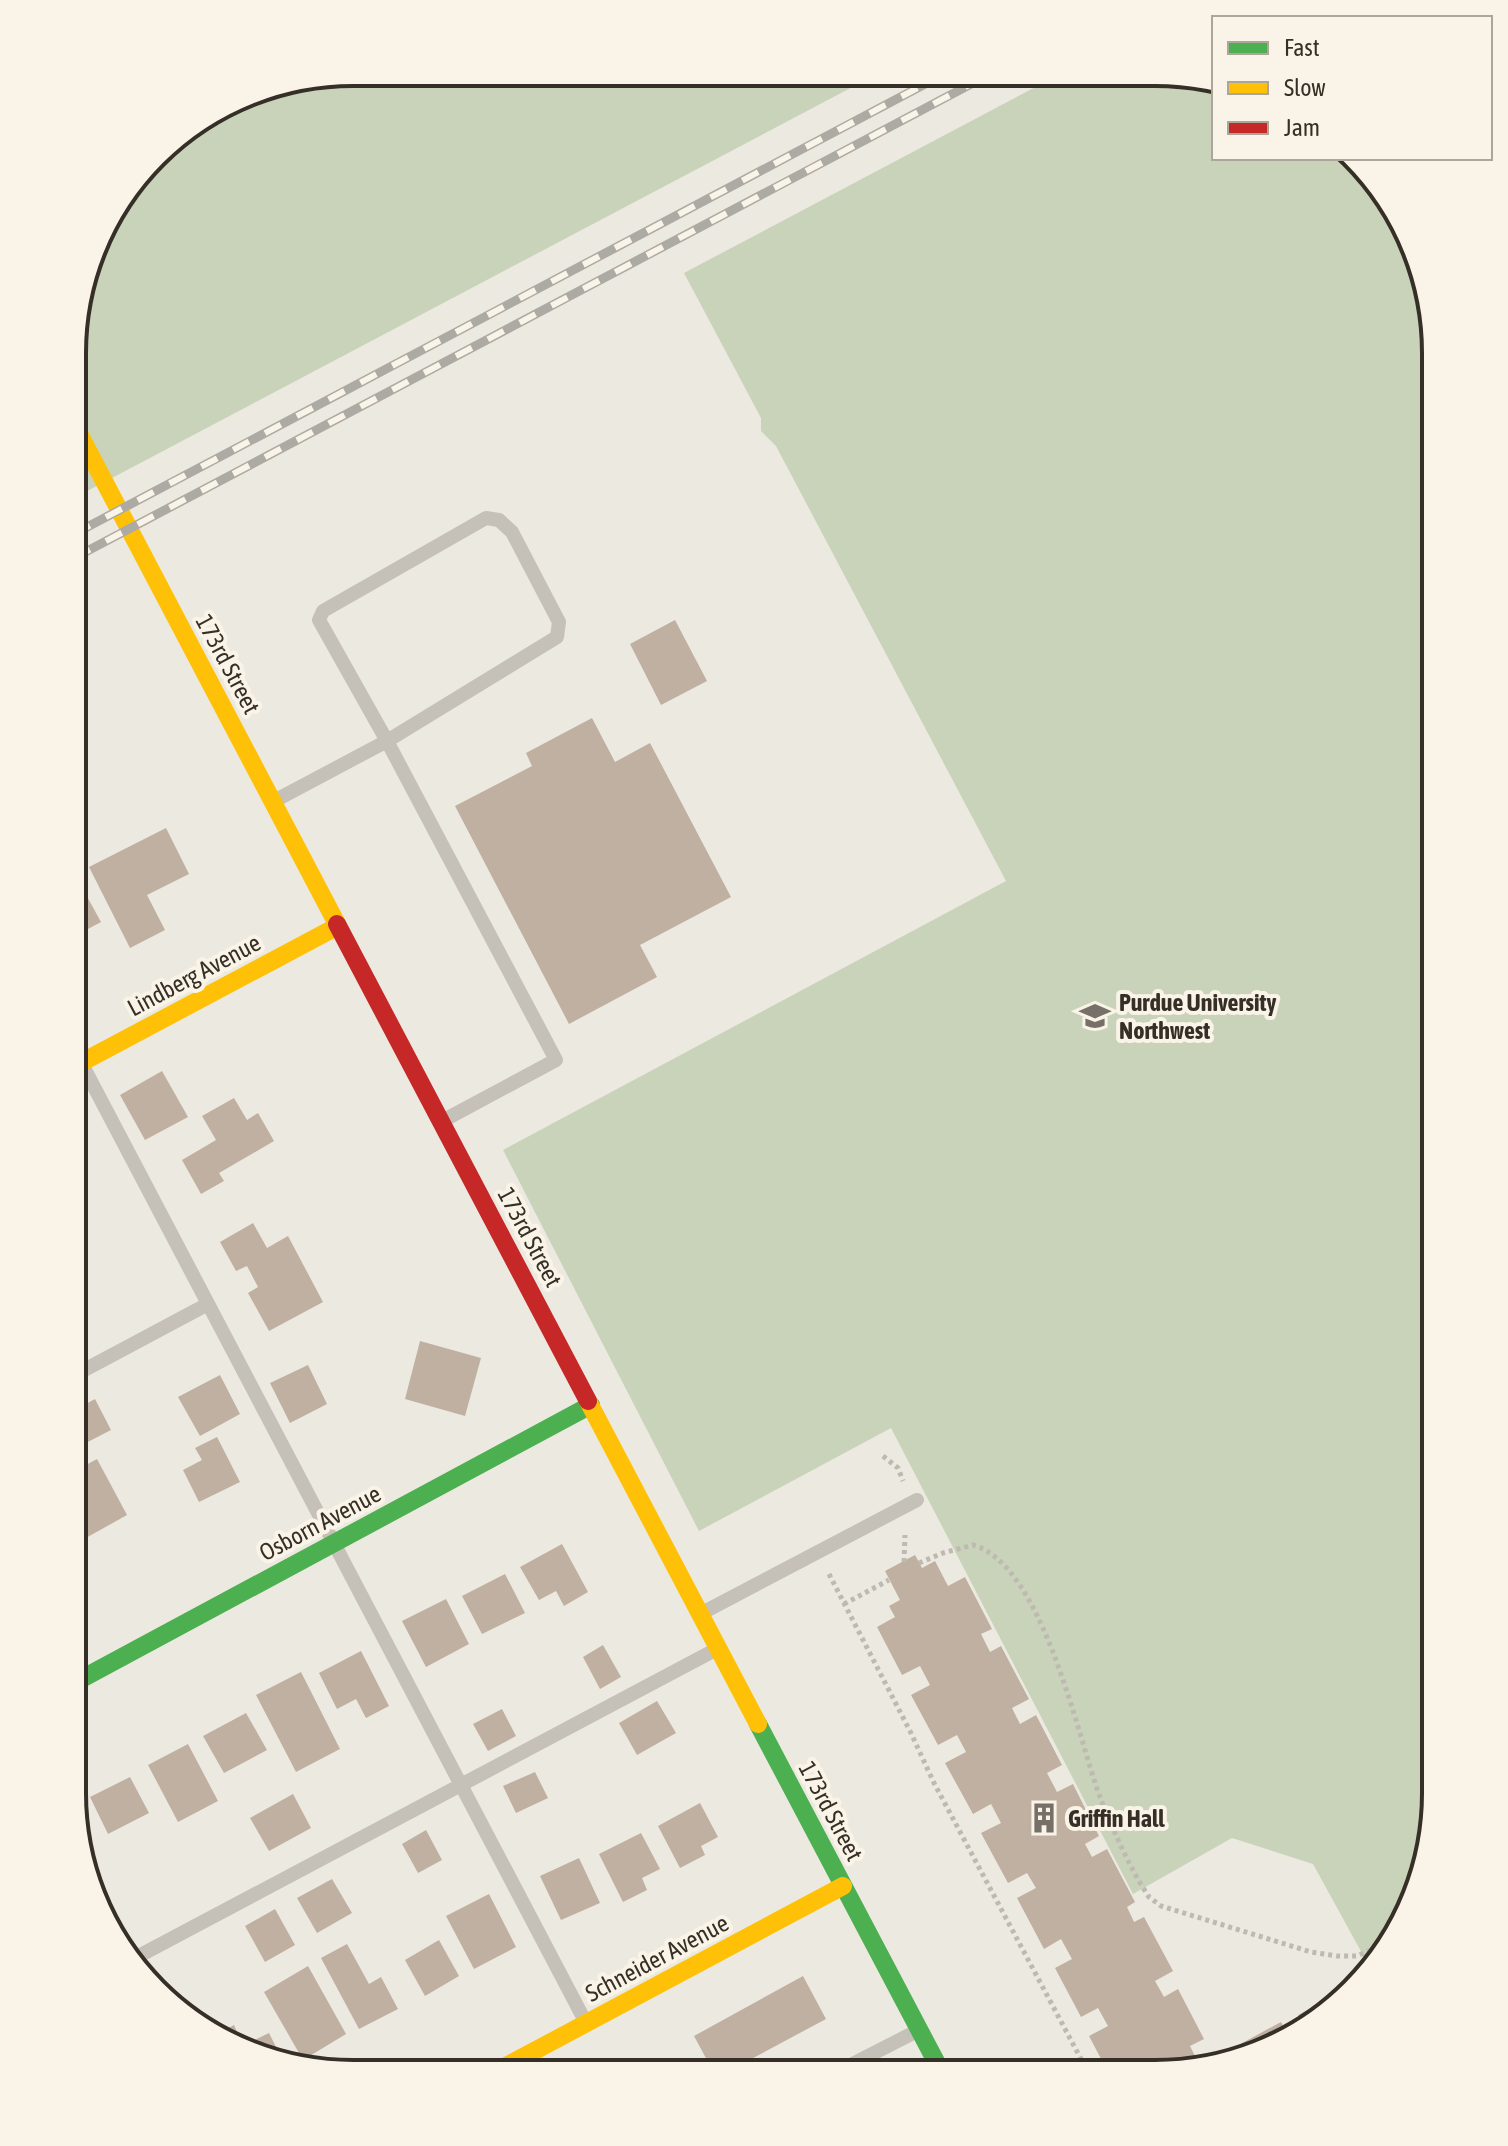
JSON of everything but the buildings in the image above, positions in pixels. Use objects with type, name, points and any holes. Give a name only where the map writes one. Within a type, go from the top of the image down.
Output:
[{"type":"street","name":"173rd Street","points":[[86,447],[935,2060]]},
{"type":"street","name":"Lindberg Avenue","points":[[86,1060],[338,926]]},
{"type":"street","name":"Osborn Avenue","points":[[86,1676],[591,1405]]},
{"type":"street","name":"Schneider Avenue","points":[[517,2060],[843,1886]]},
{"type":"lane","points":[[272,802],[387,741],[557,637],[559,622],[512,532],[499,520],[486,518],[323,611],[319,620],[387,741],[556,1060],[442,1121]]},
{"type":"lane","points":[[86,1081],[335,1543],[586,2023]]},
{"type":"lane","points":[[86,1369],[208,1304]]},
{"type":"lane","points":[[701,1614],[917,1500]]},
{"type":"lane","points":[[141,1955],[719,1648]]},
{"type":"lane","points":[[860,2060],[919,2030]]},
{"type":"path","points":[[919,1563],[973,1545],[995,1556],[1015,1578],[1047,1635],[1101,1798],[1149,1897],[1161,1906],[1311,1952],[1357,1956],[1370,1950]]},
{"type":"path","points":[[818,1552],[934,1783],[1082,2060]]},
{"type":"path","points":[[844,1604],[889,1580]]},
{"type":"green space","points":[[854,86],[86,492],[88,318],[106,251],[131,205],[152,177],[177,152],[235,114],[267,100],[301,91],[336,87]]},
{"type":"green space","name":"Purdue University Northwest","points":[[1037,86],[1155,86],[1212,93],[1212,160],[1339,160],[1377,205],[1408,267],[1420,318],[1422,353],[1421,1810],[1417,1845],[1408,1879],[1394,1911],[1364,1958],[1313,1864],[1232,1838],[1133,1894],[891,1428],[699,1531],[503,1150],[1006,881],[776,446],[761,431],[761,418],[684,273]]},
{"type":"railway","points":[[86,528],[921,86]]},
{"type":"railway","points":[[86,552],[967,86]]},
{"type":"traffic: fast","points":[[86,1676],[591,1405]]},
{"type":"traffic: fast","points":[[758,1724],[935,2060]]},
{"type":"traffic: slow","points":[[86,447],[337,924]]},
{"type":"traffic: slow","points":[[86,1060],[338,926]]},
{"type":"traffic: slow","points":[[588,1401],[758,1724]]},
{"type":"traffic: slow","points":[[517,2060],[843,1886]]},
{"type":"traffic: jam","points":[[337,924],[588,1401]]},
{"type":"place","name":"Purdue University Northwest","points":[[1095,1016]]},
{"type":"place","name":"Griffin Hall","points":[[1044,1818]]}]
